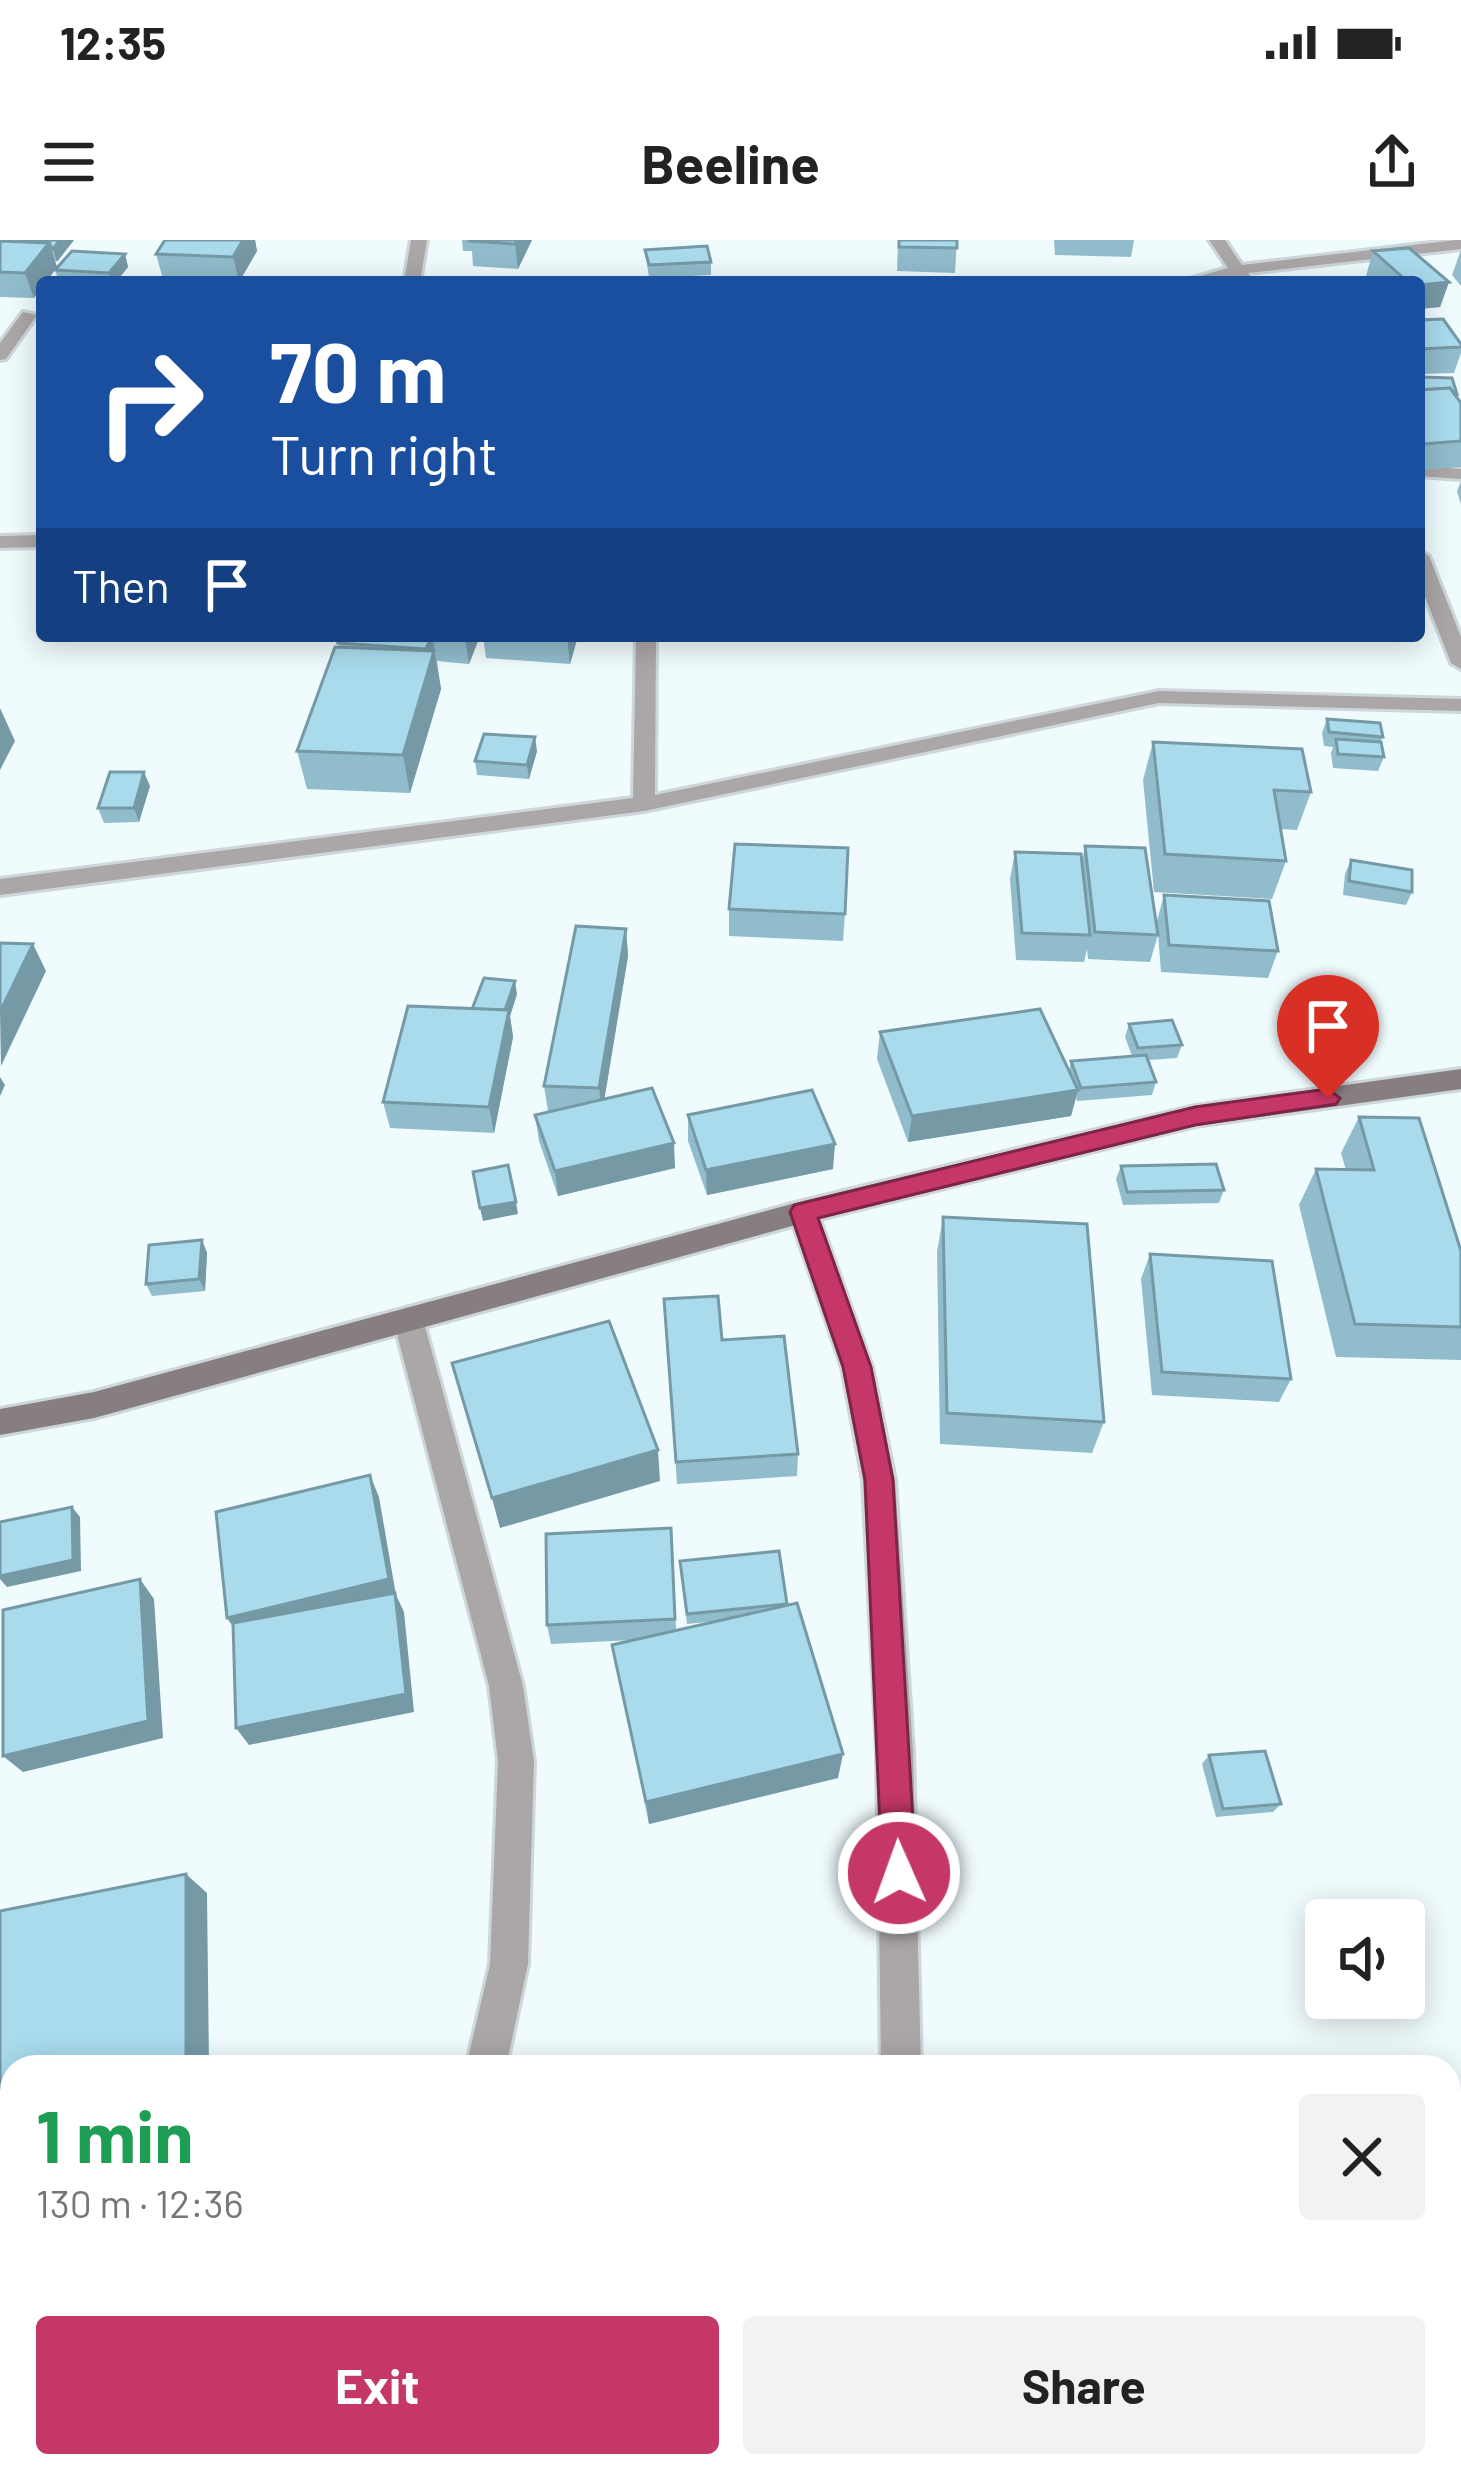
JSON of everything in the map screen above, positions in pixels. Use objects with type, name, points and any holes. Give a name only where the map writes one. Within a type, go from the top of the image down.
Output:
[{"type":"street","points":[[413,276],[419,240]]},
{"type":"street","points":[[1217,240],[1242,276],[1461,244]]},
{"type":"street","points":[[0,316],[36,315]]},
{"type":"street","points":[[0,355],[36,315]]},
{"type":"street","points":[[1425,473],[1461,475]]},
{"type":"street","points":[[0,542],[36,542]]},
{"type":"street","points":[[1425,571],[1461,663]]},
{"type":"street","points":[[644,805],[646,642]]},
{"type":"street","points":[[0,886],[644,805],[1160,697],[1461,705]]},
{"type":"street","points":[[0,1422],[94,1405],[803,1212],[1195,1116],[1461,1079]]},
{"type":"street","points":[[803,1212],[857,1367],[879,1480],[896,1773],[901,2055]]},
{"type":"street","points":[[408,1319],[506,1686],[516,1761],[509,1964],[489,2055]]},
{"type":"building","points":[[19,240],[60,240],[53,249],[49,243]]},
{"type":"building","points":[[165,240],[243,240],[233,257],[156,254]]},
{"type":"building","points":[[471,240],[517,240],[515,244]]},
{"type":"building","points":[[899,240],[957,240],[957,248],[899,247]]},
{"type":"building","points":[[0,241],[49,243],[25,273],[0,272]]},
{"type":"building","points":[[707,246],[711,262],[649,265],[645,250]]},
{"type":"building","points":[[1409,248],[1449,282],[1425,284],[1425,276],[1401,276],[1373,251]]},
{"type":"building","points":[[72,251],[125,254],[109,273],[55,270]]},
{"type":"building","points":[[1443,319],[1461,347],[1425,349],[1425,320]]},
{"type":"building","points":[[1425,377],[1452,378],[1457,394],[1450,388],[1425,390]]},
{"type":"building","points":[[1450,388],[1461,403],[1461,441],[1425,444],[1425,390]]},
{"type":"building","points":[[339,642],[429,642],[426,649]]},
{"type":"building","points":[[335,647],[434,651],[403,755],[297,751]]},
{"type":"building","points":[[1327,719],[1380,723],[1383,737],[1329,732]]},
{"type":"building","points":[[484,734],[535,737],[527,765],[475,761]]},
{"type":"building","points":[[1336,739],[1381,742],[1384,757],[1338,754]]},
{"type":"building","points":[[1153,742],[1302,749],[1311,792],[1274,790],[1286,861],[1165,854]]},
{"type":"building","points":[[110,772],[144,772],[134,808],[98,808]]},
{"type":"building","points":[[735,844],[848,848],[845,914],[729,909]]},
{"type":"building","points":[[1085,846],[1145,848],[1158,935],[1095,932]]},
{"type":"building","points":[[1015,852],[1081,854],[1090,935],[1022,933]]},
{"type":"building","points":[[1351,860],[1412,870],[1412,892],[1349,881]]},
{"type":"building","points":[[1164,895],[1269,901],[1278,951],[1169,945]]},
{"type":"building","points":[[576,926],[626,929],[599,1088],[544,1086]]},
{"type":"building","points":[[0,943],[33,944],[0,1012]]},
{"type":"building","points":[[484,978],[515,981],[505,1010],[472,1009]]},
{"type":"building","points":[[408,1006],[509,1010],[489,1107],[383,1102]]},
{"type":"building","points":[[1040,1009],[1078,1090],[912,1116],[880,1032]]},
{"type":"building","points":[[1172,1020],[1182,1045],[1138,1048],[1129,1024]]},
{"type":"building","points":[[1146,1055],[1156,1082],[1081,1088],[1071,1061]]},
{"type":"building","points":[[652,1088],[674,1143],[555,1171],[535,1115]]},
{"type":"building","points":[[812,1090],[835,1144],[706,1170],[688,1115]]},
{"type":"building","points":[[1359,1117],[1419,1118],[1461,1251],[1461,1327],[1355,1324],[1316,1169],[1374,1170]]},
{"type":"building","points":[[1216,1164],[1224,1190],[1127,1192],[1121,1166]]},
{"type":"building","points":[[508,1165],[516,1202],[480,1208],[473,1172]]},
{"type":"building","points":[[943,1217],[1087,1224],[1104,1422],[947,1413]]},
{"type":"building","points":[[202,1240],[199,1279],[146,1284],[149,1245]]},
{"type":"building","points":[[1150,1254],[1272,1261],[1291,1379],[1162,1372]]},
{"type":"building","points":[[718,1296],[722,1340],[784,1336],[798,1454],[676,1462],[664,1299]]},
{"type":"building","points":[[609,1321],[658,1450],[492,1498],[452,1363]]},
{"type":"building","points":[[370,1475],[389,1579],[227,1618],[216,1512]]},
{"type":"building","points":[[72,1507],[73,1560],[0,1576],[0,1522]]},
{"type":"building","points":[[671,1528],[675,1619],[547,1625],[546,1534]]},
{"type":"building","points":[[779,1551],[787,1604],[687,1614],[680,1561]]},
{"type":"building","points":[[140,1579],[148,1721],[3,1756],[3,1610]]},
{"type":"building","points":[[395,1593],[406,1694],[236,1728],[233,1623]]},
{"type":"building","points":[[797,1603],[843,1754],[646,1802],[612,1645]]},
{"type":"building","points":[[1265,1751],[1281,1804],[1223,1809],[1209,1755]]},
{"type":"building","points":[[186,1874],[186,2055],[0,2055],[0,1911]]},
{"type":"route","points":[[899,1873],[879,1480],[857,1367],[803,1212],[1195,1116],[1328,1098]]}]
